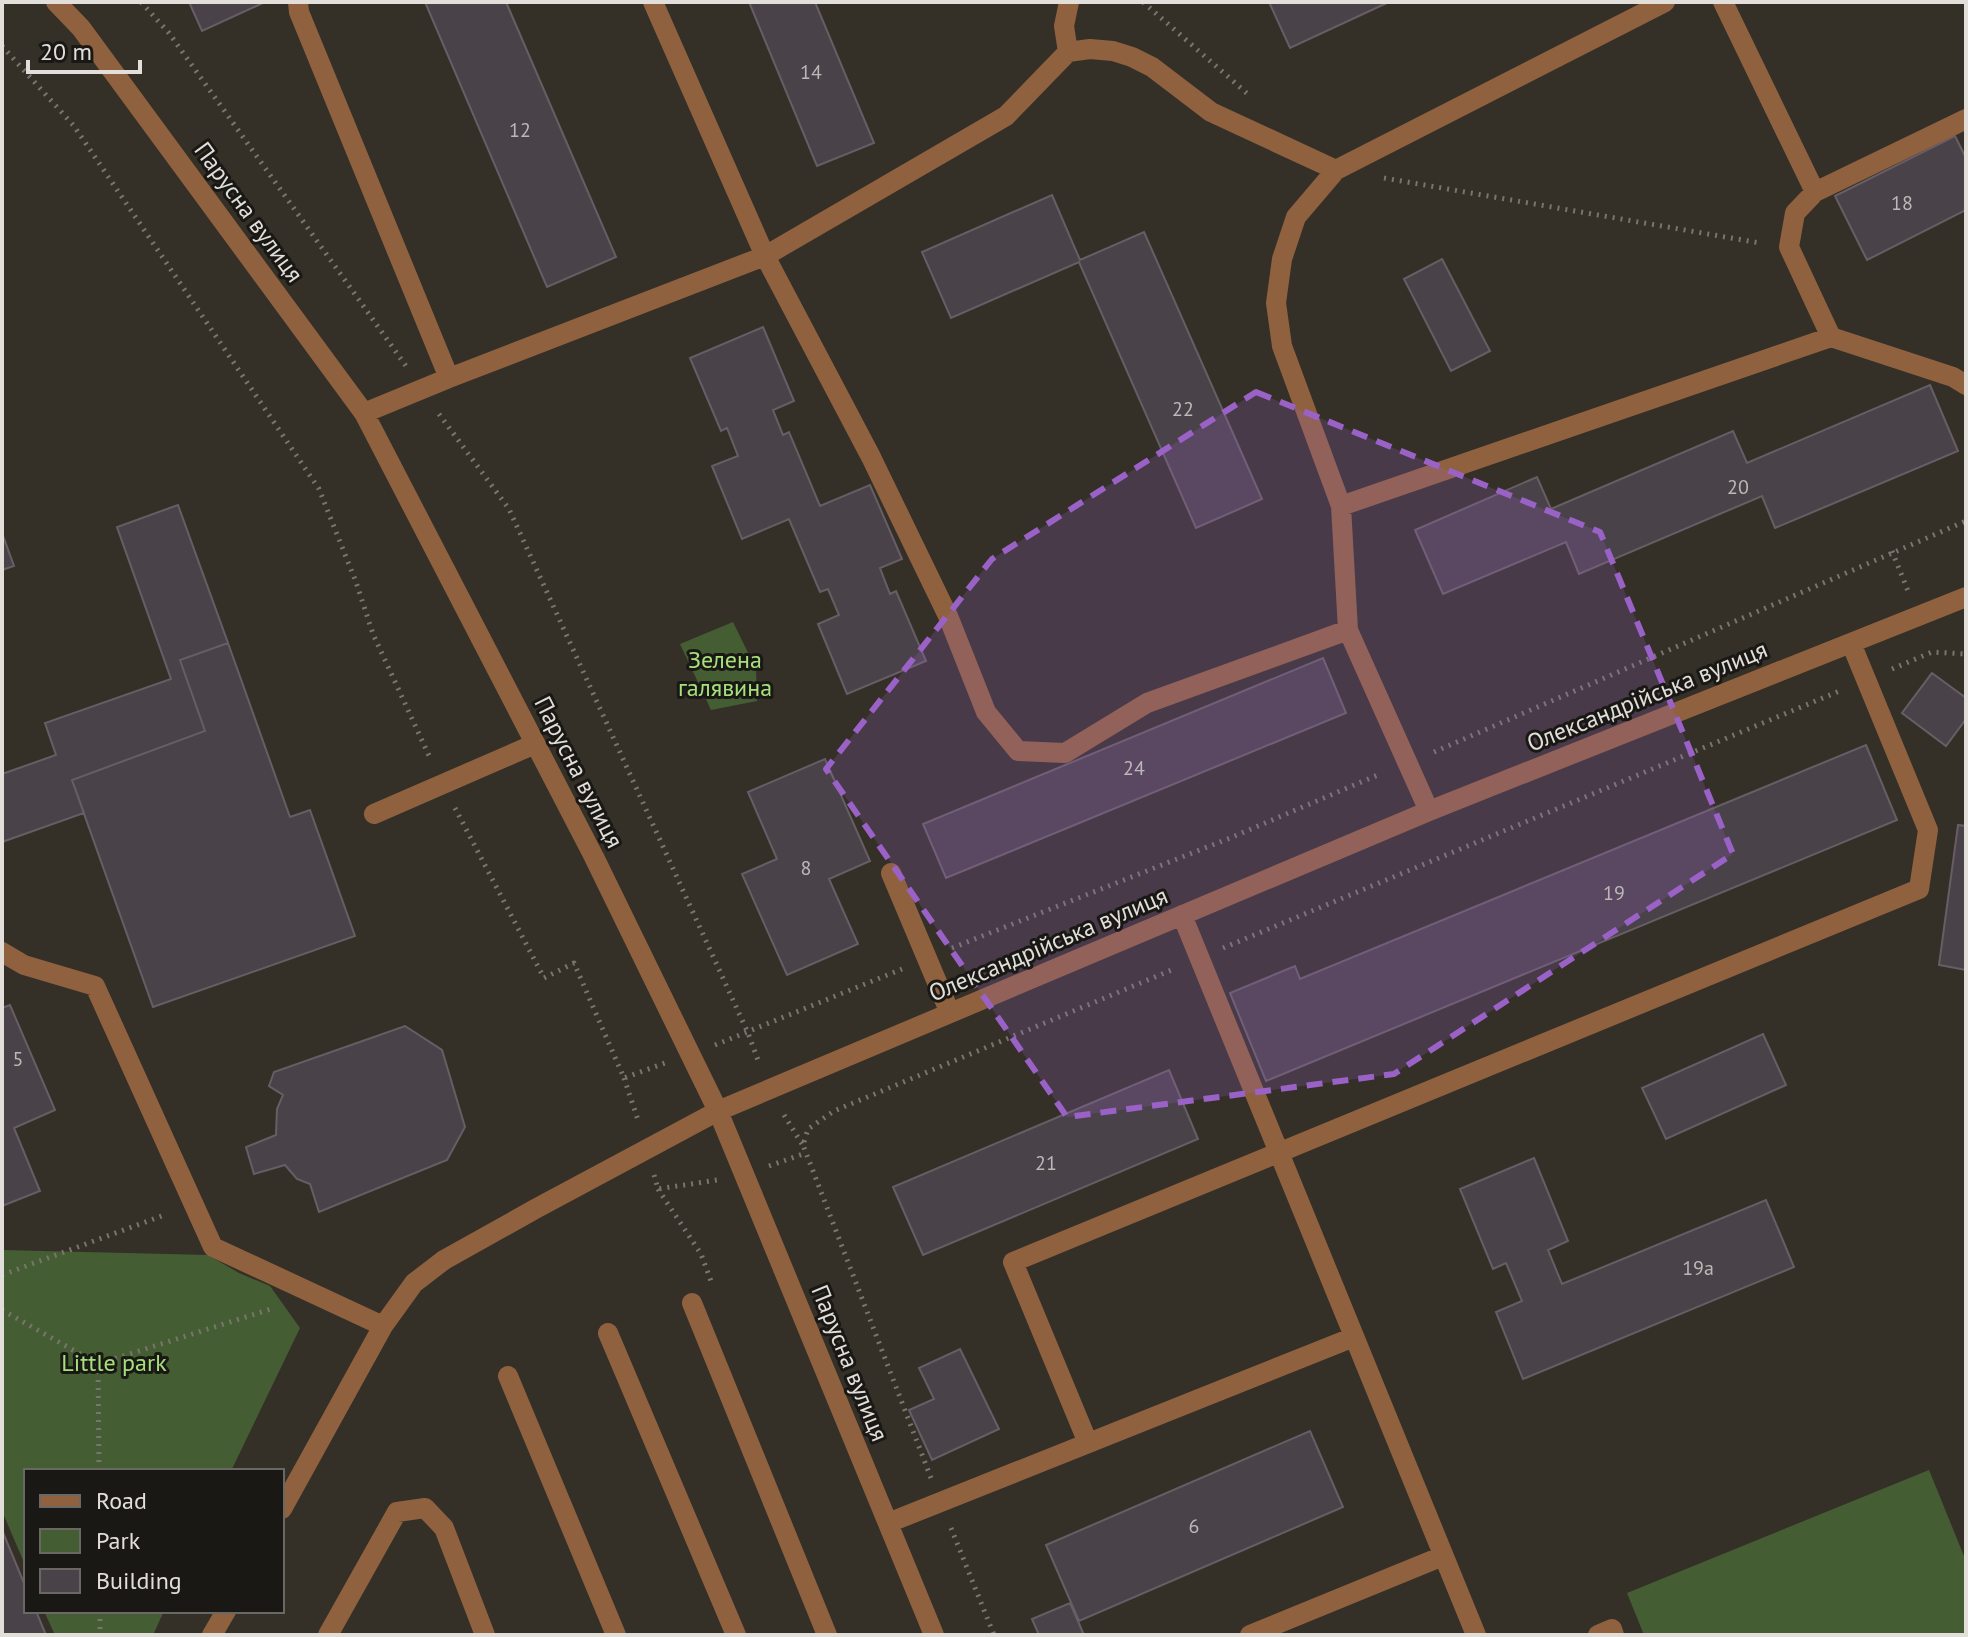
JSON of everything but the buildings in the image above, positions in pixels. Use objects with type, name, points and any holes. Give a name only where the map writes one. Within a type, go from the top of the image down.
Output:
[{"type":"street","name":"Парусна вулиця","points":[[56,2],[81,28],[364,413],[594,857],[718,1111],[934,1635]]},
{"type":"street","points":[[298,2],[299,12],[449,378]]},
{"type":"street","points":[[653,2],[765,256],[871,457],[948,616],[986,712],[1018,751],[1065,753],[1147,703],[1348,630]]},
{"type":"street","points":[[1068,52],[1064,26],[1069,2]]},
{"type":"street","points":[[1429,811],[1348,630],[1341,506],[1282,346],[1276,303],[1282,259],[1296,217],[1336,170],[1665,2]]},
{"type":"street","points":[[1723,2],[1815,192]]},
{"type":"street","points":[[364,413],[765,256],[1006,116],[1068,52],[1090,49],[1132,57],[1152,67],[1211,112],[1336,170]]},
{"type":"street","points":[[1831,337],[1789,247],[1795,213],[1815,192],[1966,119]]},
{"type":"street","points":[[1341,506],[1831,337],[1953,377],[1966,385]]},
{"type":"street","name":"Олександрійська вулиця","points":[[284,1505],[383,1326],[414,1283],[444,1260],[537,1208],[718,1111],[1429,811],[1966,597]]},
{"type":"street","points":[[1088,1443],[1013,1262],[1919,889],[1928,830],[1851,643]]},
{"type":"street","points":[[374,814],[535,744]]},
{"type":"street","points":[[891,873],[950,1013]]},
{"type":"street","points":[[1182,915],[1476,1635]]},
{"type":"street","points":[[2,952],[24,965],[95,986],[213,1247],[383,1326]]},
{"type":"street","points":[[692,1303],[827,1635]]},
{"type":"street","points":[[608,1333],[736,1635]]},
{"type":"street","points":[[888,1523],[1354,1337]]},
{"type":"street","points":[[508,1376],[616,1635]]},
{"type":"street","points":[[328,1635],[397,1512],[425,1508],[444,1528],[485,1635]]},
{"type":"street","points":[[1250,1635],[1443,1556]]},
{"type":"street","points":[[212,1635],[225,1613]]},
{"type":"street","points":[[1598,1635],[1612,1629],[1614,1635]]},
{"type":"path","points":[[141,2],[169,33],[509,509],[748,1033],[768,1090],[803,1145]]},
{"type":"path","points":[[1143,2],[1251,97]]},
{"type":"path","points":[[2,46],[74,126],[319,489],[373,634],[442,785],[544,978],[574,963],[624,1078],[748,1033],[1230,838],[1966,521]]},
{"type":"path","points":[[1383,178],[1789,247]]},
{"type":"path","points":[[2,1275],[194,1204]]},
{"type":"path","points":[[2,1310],[98,1364],[317,1295]]},
{"type":"path","points":[[98,1364],[99,1469]]},
{"type":"path","points":[[100,1613],[100,1635]]},
{"type":"highlighted area","points":[[1256,392],[1600,532],[1733,854],[1394,1074],[1067,1117],[826,769],[992,559]]},
{"type":"green space","name":"Зелена галявина","points":[[733,622],[756,669],[757,701],[711,710],[680,644]]},
{"type":"green space","name":"Little park","points":[[2,1250],[208,1255],[270,1286],[300,1328],[232,1469],[24,1469],[24,1562],[2,1511]]},
{"type":"green space","points":[[1929,1470],[1966,1561],[1966,1635],[1644,1635],[1627,1593]]},
{"type":"green space","points":[[45,1613],[163,1613],[153,1635],[55,1635]]}]
